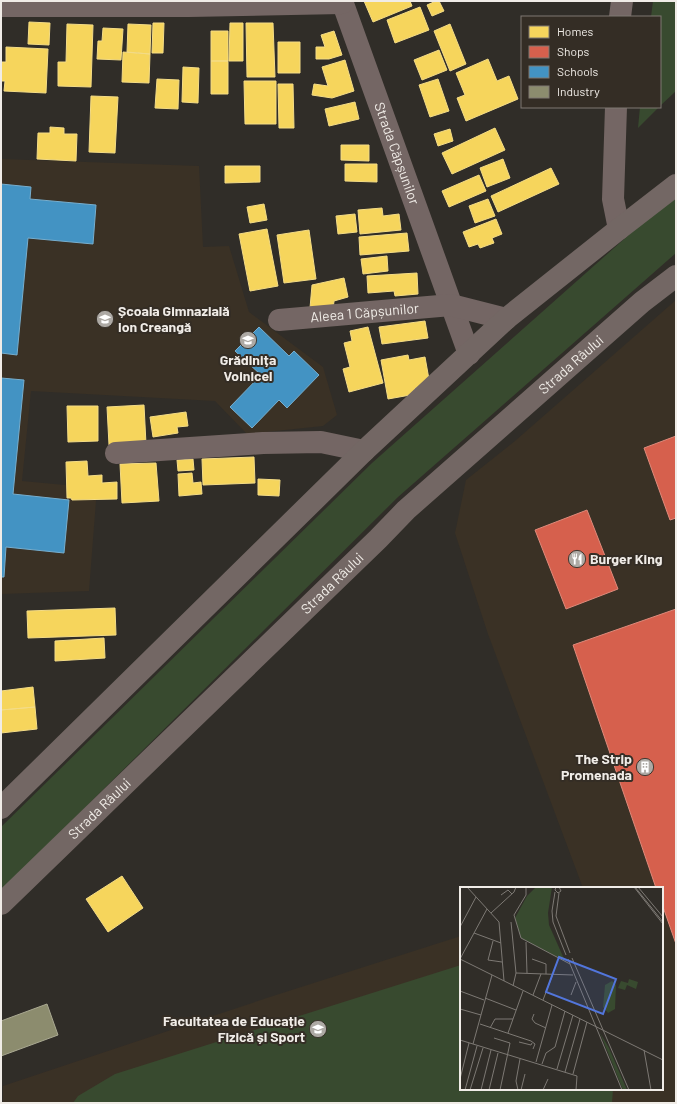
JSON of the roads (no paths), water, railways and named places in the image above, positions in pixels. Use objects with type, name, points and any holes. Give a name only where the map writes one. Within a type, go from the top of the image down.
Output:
[{"type":"main road","points":[[1,808],[364,451],[506,319],[676,185]]},
{"type":"main road","name":"Strada Râului","points":[[1,904],[378,539],[406,510],[642,302],[676,276]]},
{"type":"street","points":[[620,16],[622,1]]},
{"type":"street","points":[[1,6],[189,6],[342,2]]},
{"type":"street","name":"Strada Căpșunilor","points":[[342,2],[469,354]]},
{"type":"street","points":[[616,108],[613,199],[619,229]]},
{"type":"street","points":[[451,305],[506,319]]},
{"type":"street","name":"Aleea 1 Căpșunilor","points":[[279,320],[451,305]]},
{"type":"street","points":[[116,453],[263,443],[321,442],[364,451]]},
{"type":"place","name":"Școala Gimnazială Ion Creangă","points":[[105,319]]},
{"type":"place","name":"Grădinița Voinicel","points":[[248,340]]},
{"type":"place","name":"Burger King","points":[[577,559]]},
{"type":"place","name":"The Strip Promenada","points":[[645,767]]},
{"type":"place","name":"Facultatea de Educație Fizică și Sport","points":[[318,1029]]}]
